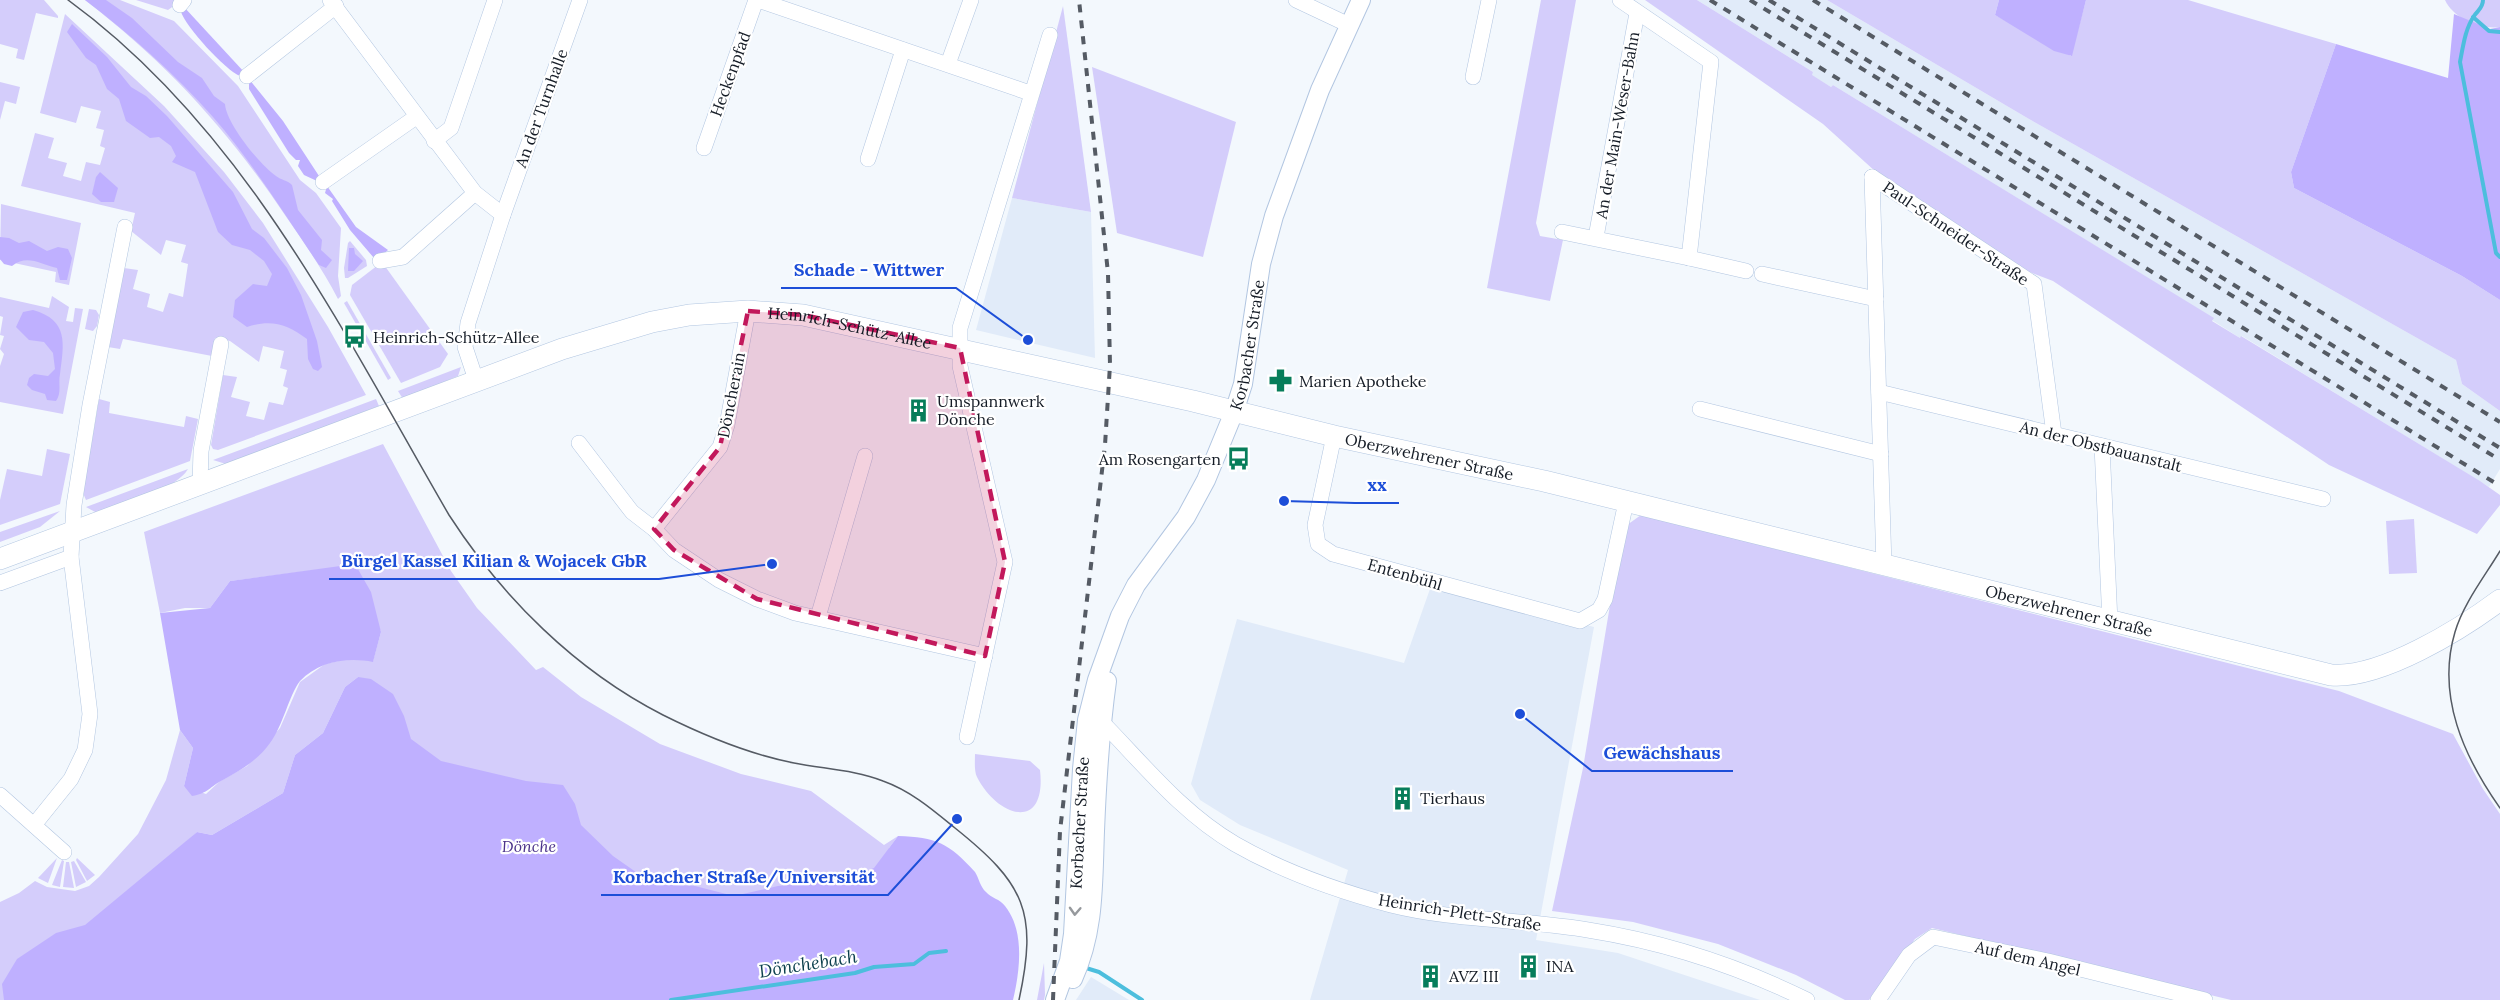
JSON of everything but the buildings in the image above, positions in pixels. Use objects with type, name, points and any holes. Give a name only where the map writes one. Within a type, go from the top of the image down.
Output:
[{"type":"main road","name":"Heinrich-Schütz-Allee","points":[[0,559],[562,349],[651,322],[689,315],[748,311],[803,315],[960,348],[1234,412]]},
{"type":"main road","name":"Oberzwehrener Straße","points":[[1234,412],[1544,481],[2110,622],[2344,676],[2389,662],[2431,643],[2466,625],[2500,600]]},
{"type":"street","points":[[434,141],[451,128],[495,0]]},
{"type":"street","name":"An der Turnhalle","points":[[476,380],[465,347],[468,323],[503,215],[580,0]]},
{"type":"street","name":"Heckenpfad","points":[[704,148],[757,0],[1030,93]]},
{"type":"street","points":[[948,64],[971,0]]},
{"type":"street","points":[[1296,0],[1349,25]]},
{"type":"street","name":"Korbacher Straße","points":[[1055,1000],[1069,961],[1094,721],[1109,646],[1136,585],[1186,517],[1234,412],[1243,384],[1261,264],[1274,216],[1307,122],[1361,0]]},
{"type":"street","points":[[1473,77],[1489,0]]},
{"type":"street","name":"An der Main-Weser-Bahn","points":[[1620,0],[1712,62],[1689,258]]},
{"type":"street","points":[[247,76],[333,3],[475,193],[503,215]]},
{"type":"street","name":"An der Main-Weser-Bahn","points":[[1596,237],[1637,13]]},
{"type":"street","points":[[967,737],[1005,562],[960,366],[960,328],[1030,93],[1050,34]]},
{"type":"street","points":[[868,159],[903,50]]},
{"type":"street","points":[[323,183],[416,117]]},
{"type":"street","name":"Paul-Schneider-Straße","points":[[1876,299],[1872,177],[2034,284],[2054,434]]},
{"type":"street","points":[[380,261],[403,257],[475,193]]},
{"type":"street","points":[[34,825],[71,779],[85,750],[90,714],[70,556],[71,532],[90,405],[124,227]]},
{"type":"street","name":"An der Main-Weser-Bahn","points":[[1562,232],[1596,237],[1746,271]]},
{"type":"street","points":[[1762,274],[1876,299],[1884,566]]},
{"type":"street","name":"Döncherain","points":[[654,529],[720,447],[727,425],[748,311]]},
{"type":"street","points":[[200,484],[201,451],[221,344]]},
{"type":"street","name":"An der Obstbauanstalt","points":[[1878,392],[2324,499]]},
{"type":"street","points":[[1700,409],[1881,454]]},
{"type":"street","name":"Entenbühl","points":[[1334,436],[1315,525],[1318,544],[1333,554],[1580,621],[1599,610],[1605,599],[1626,502]]},
{"type":"street","points":[[579,443],[632,512],[654,529],[674,550],[719,580],[757,599],[818,617],[985,657]]},
{"type":"street","points":[[2102,446],[2110,622]]},
{"type":"street","points":[[818,617],[865,456]]},
{"type":"street","points":[[0,583],[70,556]]},
{"type":"street","name":"Korbacher Straße","points":[[1063,1000],[1085,949],[1092,913],[1094,721]]},
{"type":"street","name":"Heinrich-Plett-Straße","points":[[1094,721],[1188,810],[1234,843],[1287,869],[1392,905],[1586,929],[1638,939],[1726,965],[1807,1000]]},
{"type":"street","points":[[0,795],[64,852]]},
{"type":"street","name":"Auf dem Angel","points":[[1878,1000],[1909,955],[1933,937],[2048,961],[2205,1000]]},
{"type":"highlighted area","points":[[748,311],[803,315],[960,348],[1005,562],[985,656],[757,599],[674,550],[654,529],[720,447]]},
{"type":"shaded area","points":[[1697,0],[1827,0],[2029,119],[2456,360],[2462,384],[2500,411],[2500,469],[2489,487],[2242,336],[2240,338],[2212,320],[2213,318],[1833,85],[1831,87],[1811,75],[1813,72]]},
{"type":"shaded area","points":[[1012,198],[1091,212],[1095,358],[976,330]]},
{"type":"shaded area","points":[[1431,586],[1594,627],[1536,940],[1618,953],[1760,1000],[1310,1000],[1348,870],[1240,825],[1200,800],[1191,784],[1237,619],[1404,663]]},
{"type":"shaded area","points":[[1091,977],[1129,1000],[1076,1000]]},
{"type":"green space","points":[[0,0],[44,0],[58,16],[58,18],[36,13],[24,60],[16,58],[18,49],[0,44]]},
{"type":"green space","points":[[85,0],[120,0],[174,21],[238,86],[300,180],[316,193],[341,228],[338,276],[341,296],[338,299],[320,267],[265,186],[219,127],[144,49]]},
{"type":"green space","points":[[85,0],[106,0],[132,18],[178,62],[202,78],[214,96],[225,104],[231,122],[253,153],[269,171],[292,185],[298,210],[322,240],[321,250],[332,260],[326,268],[319,265],[255,171],[213,117],[152,56]]},
{"type":"green space","points":[[136,0],[176,0],[179,2],[168,10]]},
{"type":"green space","points":[[1541,0],[1576,0],[1536,223],[1540,236],[1563,240],[1550,301],[1487,288]]},
{"type":"green space","points":[[1645,0],[1697,0],[1813,72],[1812,75],[1831,87],[1833,85],[2214,318],[2212,321],[2240,338],[2241,336],[2480,481],[2500,495],[2500,505],[2477,534],[2329,465],[2053,281],[2016,267],[1876,172],[1823,124]]},
{"type":"green space","points":[[1827,0],[1999,0],[1995,15],[2071,56],[2086,0],[2188,0],[2336,44],[2291,172],[2294,188],[2462,276],[2500,300],[2500,411],[2462,384],[2456,360],[2029,119]]},
{"type":"green space","points":[[1999,0],[2086,0],[2072,56],[2054,51],[1995,15]]},
{"type":"green space","points":[[2445,0],[2500,0],[2500,27],[2476,25],[2454,12]]},
{"type":"green space","points":[[1063,6],[1091,212],[1012,198]]},
{"type":"green space","points":[[184,7],[245,73],[240,76],[233,72],[207,47],[184,19],[181,12]]},
{"type":"green space","points":[[65,14],[164,106],[224,172],[263,223],[328,327],[366,395],[218,450],[213,449],[211,445],[223,375],[237,377],[231,397],[250,402],[246,416],[264,420],[269,402],[283,405],[288,388],[283,386],[287,370],[280,368],[284,351],[263,346],[259,362],[230,341],[215,338],[212,356],[123,339],[120,349],[108,347],[124,268],[138,270],[133,289],[150,294],[147,307],[163,312],[169,293],[183,297],[188,264],[181,262],[186,245],[166,240],[161,255],[131,231],[135,213],[21,186],[35,133],[54,138],[48,158],[67,163],[63,176],[81,181],[86,162],[100,165],[105,148],[100,146],[104,130],[96,128],[101,111],[81,106],[76,123],[40,113]]},
{"type":"green space","points":[[2454,14],[2490,29],[2500,27],[2500,300],[2462,276],[2294,188],[2291,172],[2336,44],[2448,78]]},
{"type":"green space","points":[[72,24],[107,57],[131,87],[146,96],[167,116],[233,192],[252,229],[264,238],[287,268],[301,295],[317,341],[322,367],[318,371],[313,369],[308,359],[307,339],[300,334],[271,323],[247,327],[233,317],[235,300],[253,284],[267,286],[272,274],[264,261],[250,250],[232,245],[218,232],[195,172],[172,162],[176,156],[171,146],[159,137],[150,138],[126,121],[119,99],[107,89],[96,65],[86,58],[67,32]]},
{"type":"green space","points":[[1092,67],[1236,122],[1203,257],[1117,233]]},
{"type":"green space","points":[[249,79],[283,121],[319,176],[317,181],[304,175],[298,166],[300,160],[296,160],[289,153],[249,89]]},
{"type":"green space","points":[[0,82],[20,87],[16,104],[5,101],[0,120]]},
{"type":"green space","points":[[100,172],[118,188],[114,202],[101,202],[92,194],[96,177]]},
{"type":"green space","points":[[327,186],[356,227],[388,250],[379,258],[374,258],[350,230],[332,201],[333,199],[325,193]]},
{"type":"green space","points":[[1,204],[81,223],[69,285],[55,282],[56,272],[0,260]]},
{"type":"green space","points":[[0,237],[19,243],[29,241],[47,251],[58,247],[68,249],[72,258],[67,280],[60,280],[57,268],[34,261],[18,262],[12,266],[4,264],[0,259]]},
{"type":"green space","points":[[350,241],[366,260],[367,266],[345,278],[344,268]]},
{"type":"green space","points":[[349,248],[354,248],[355,254],[363,261],[354,271],[348,271]]},
{"type":"green space","points":[[382,262],[448,354],[440,367],[401,383],[350,295],[352,285]]},
{"type":"green space","points":[[52,296],[69,307],[66,321],[73,322],[75,308],[83,309],[63,414],[0,402],[0,366],[4,354],[0,349],[4,336],[0,335],[3,317],[0,316],[0,297],[49,308]]},
{"type":"green space","points":[[347,301],[391,378],[388,380],[344,303]]},
{"type":"green space","points":[[89,309],[96,310],[99,315],[97,326],[93,331],[85,329]]},
{"type":"green space","points":[[33,310],[53,320],[62,334],[63,353],[56,401],[47,400],[45,394],[32,390],[27,385],[29,378],[34,374],[48,376],[55,369],[53,353],[44,342],[29,340],[16,327],[23,312]]},
{"type":"green space","points":[[461,367],[458,376],[403,399],[398,391]]},
{"type":"green space","points":[[99,399],[110,402],[109,413],[184,427],[186,416],[198,419],[190,461],[86,500],[83,493]]},
{"type":"green space","points":[[376,399],[379,406],[226,464],[213,460]]},
{"type":"green space","name":"Dönche","points":[[383,444],[451,571],[477,608],[536,670],[543,667],[581,697],[660,744],[741,774],[811,791],[884,845],[898,836],[889,848],[978,1000],[0,1000],[0,902],[19,893],[35,881],[47,887],[75,891],[89,886],[99,877],[138,834],[166,780],[180,730],[193,748],[184,786],[206,794],[219,782],[247,766],[280,728],[300,682],[325,664],[352,658],[373,661],[381,632],[355,565],[230,581],[210,608],[185,608],[160,613],[144,532]],"holes":[[[358,677],[369,763],[168,858],[197,832],[212,835],[283,793],[295,755],[323,733],[345,687]]]},
{"type":"green space","points":[[47,449],[70,454],[60,504],[0,525],[0,500],[7,469],[42,476]]},
{"type":"green space","points":[[188,469],[172,484],[147,496],[97,513],[86,507]]},
{"type":"green space","points":[[60,511],[40,527],[0,542],[0,532]]},
{"type":"green space","points":[[1641,515],[2339,691],[2453,734],[2483,789],[2500,814],[2500,1000],[2231,1000],[1932,928],[1915,939],[1869,1000],[1845,1000],[1796,975],[1718,944],[1633,922],[1552,911],[1583,768],[1613,587],[1627,525]]},
{"type":"green space","points":[[2414,519],[2417,573],[2389,574],[2386,521]]},
{"type":"green space","points":[[355,564],[371,592],[381,632],[373,662],[354,660],[334,662],[308,674],[296,687],[275,736],[260,755],[206,791],[192,796],[184,786],[193,748],[180,730],[160,613],[210,608],[230,581]]},
{"type":"green space","name":"Dönche","points":[[358,677],[371,679],[393,694],[404,716],[411,739],[441,761],[526,781],[563,785],[575,804],[581,825],[613,856],[653,884],[695,886],[734,896],[778,886],[846,879],[874,868],[898,836],[922,838],[941,844],[966,862],[975,872],[984,890],[1003,904],[1011,916],[1016,927],[1019,951],[1018,976],[1013,1000],[4,1000],[2,984],[17,959],[56,933],[85,925],[197,832],[212,835],[283,793],[295,755],[323,733],[345,687]]},
{"type":"green space","points":[[975,754],[1030,761],[1040,770],[1040,790],[1036,803],[1029,810],[1019,812],[1008,809],[997,802],[977,777]]},
{"type":"green space","points":[[57,858],[48,883],[38,878]]},
{"type":"green space","points":[[77,858],[95,875],[87,881],[76,860]]},
{"type":"green space","points":[[62,860],[64,861],[60,887],[52,885]]},
{"type":"green space","points":[[74,861],[86,882],[76,887],[71,862]]},
{"type":"green space","points":[[66,862],[69,862],[74,888],[63,887]]},
{"type":"green space","points":[[1044,963],[1045,995],[1044,1000],[1037,1000]]},
{"type":"waterway","points":[[2483,0],[2468,27],[2460,62],[2496,253],[2500,257]]},
{"type":"waterway","points":[[2473,17],[2489,31],[2500,32]]},
{"type":"waterway","name":"Dönchebach","points":[[671,1000],[855,973],[874,967],[914,964],[929,953],[946,951]]},
{"type":"waterway","name":"Dönchebach","points":[[1086,968],[1099,972],[1142,1000]]},
{"type":"tram line","points":[[68,0],[131,52],[187,109],[238,171],[285,237],[328,305],[449,515],[492,575],[517,602],[571,654],[631,697],[663,715],[711,737],[760,755],[861,774],[883,781],[912,796],[938,814],[997,866],[1011,884],[1020,902],[1026,922],[1027,944],[1019,1000]]},
{"type":"tram line","points":[[2500,551],[2469,601],[2455,632],[2450,656],[2449,679],[2451,702],[2465,747],[2500,808]]},
{"type":"railway","points":[[1053,1000],[1060,831],[1105,445],[1110,365],[1108,273],[1079,0]]},
{"type":"railway","points":[[1710,0],[2500,486]]},
{"type":"railway","points":[[1750,0],[2500,460]]},
{"type":"railway","points":[[1769,0],[2500,448]]},
{"type":"railway","points":[[1813,0],[2500,422]]},
{"type":"place","name":"Heinrich-Schütz-Allee","points":[[355,337]]},
{"type":"place","name":"Schade - Wittwer","points":[[1028,340]]},
{"type":"place","name":"Marien Apotheke","points":[[1281,381]]},
{"type":"place","name":"Umspannwerk Dönche","points":[[919,410]]},
{"type":"place","name":"Am Rosengarten","points":[[1239,459]]},
{"type":"place","name":"xx","points":[[1284,501]]},
{"type":"place","name":"Bürgel Kassel Kilian & Wojacek GbR","points":[[772,564]]},
{"type":"place","name":"Gewächshaus","points":[[1520,714]]},
{"type":"place","name":"Tierhaus","points":[[1402,798]]},
{"type":"place","name":"Korbacher Straße/Universität","points":[[957,819]]},
{"type":"place","name":"INA","points":[[1528,966]]},
{"type":"place","name":"AVZ III","points":[[1431,976]]}]
